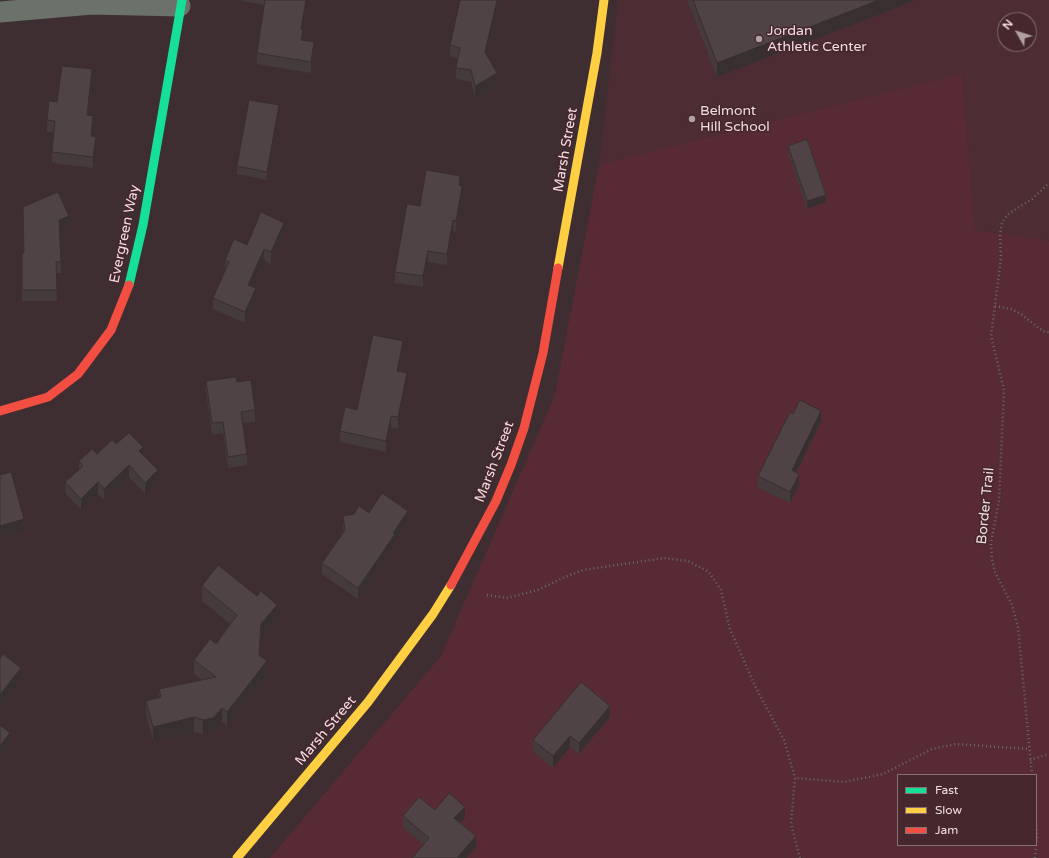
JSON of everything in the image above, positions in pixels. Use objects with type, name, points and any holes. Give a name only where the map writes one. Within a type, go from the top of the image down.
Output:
[{"type":"street","name":"Marsh Street","points":[[237,858],[368,702],[399,661],[457,575],[496,501],[524,428],[543,353],[595,61],[604,0]]},
{"type":"street","points":[[0,12],[92,4],[181,3]]},
{"type":"street","name":"Evergreen Way","points":[[0,411],[48,397],[78,374],[111,330],[128,290],[144,225],[181,3]]},
{"type":"path","name":"Border Trail","points":[[1032,774],[1018,627],[1012,605],[995,572],[992,559],[991,543],[999,500],[1004,390],[991,336],[1001,258],[1000,235],[1002,223],[1008,214],[1032,199],[1049,183]]},
{"type":"path","points":[[995,306],[1011,309],[1021,314],[1040,329],[1045,332],[1049,332]]},
{"type":"path","points":[[487,595],[507,598],[538,590],[583,570],[664,558],[688,561],[709,572],[721,590],[730,629],[755,686],[784,740],[795,778],[791,824],[800,858]]},
{"type":"path","points":[[795,778],[844,782],[883,774],[932,749],[956,744],[1029,749]]},
{"type":"path","points":[[1030,760],[1049,754]]},
{"type":"path","points":[[1035,858],[1036,846]]},
{"type":"shaded area","name":"Belmont Hill School","points":[[618,0],[1049,0],[1049,241],[975,230],[962,73],[599,165]]},
{"type":"shaded area","points":[[962,73],[975,230],[1049,241],[1049,858],[270,858],[441,656],[555,395],[599,165]]},
{"type":"building","points":[[265,0],[306,0],[301,29],[303,30],[301,40],[314,42],[311,62],[257,53]]},
{"type":"building","points":[[460,0],[497,0],[485,52],[497,73],[475,86],[471,70],[456,68],[460,48],[450,45]]},
{"type":"building","name":"Jordan Athletic Center","points":[[693,0],[879,0],[717,63]]},
{"type":"building","points":[[62,66],[92,69],[87,115],[93,116],[91,136],[96,137],[93,157],[52,152],[55,121],[47,120],[49,101],[57,102]]},
{"type":"building","points":[[249,100],[279,105],[267,172],[237,166]]},
{"type":"building","points":[[807,139],[826,195],[807,201],[788,146]]},
{"type":"building","points":[[426,170],[460,176],[459,185],[462,186],[456,221],[453,220],[447,254],[428,251],[423,276],[395,272],[407,204],[420,206]]},
{"type":"building","points":[[58,192],[69,216],[59,220],[61,262],[56,262],[57,290],[22,290],[22,253],[24,253],[23,207]]},
{"type":"building","points":[[261,212],[284,223],[271,252],[264,249],[248,285],[256,288],[245,312],[213,298],[229,262],[225,260],[234,239],[247,245]]},
{"type":"building","points":[[373,335],[403,341],[397,371],[407,373],[398,417],[391,416],[386,441],[340,431],[345,407],[357,410]]},
{"type":"building","points":[[236,377],[237,382],[251,380],[255,410],[241,412],[247,454],[228,457],[223,422],[212,423],[206,381]]},
{"type":"building","points":[[800,400],[821,411],[792,470],[799,474],[790,492],[758,476],[790,412],[793,414]]},
{"type":"building","points":[[129,433],[143,447],[139,451],[158,470],[145,483],[129,465],[104,489],[98,482],[81,499],[65,482],[83,466],[79,461],[92,449],[97,454],[112,440],[116,444]]},
{"type":"building","points":[[11,472],[24,519],[0,526],[0,475]]},
{"type":"building","points":[[382,493],[408,511],[393,533],[395,534],[358,588],[322,563],[345,530],[343,516],[354,514],[359,506],[369,513]]},
{"type":"building","points":[[218,565],[257,596],[261,591],[277,605],[261,624],[259,655],[267,661],[227,712],[222,708],[213,718],[203,720],[194,717],[153,727],[146,701],[161,697],[159,689],[216,677],[194,660],[210,639],[216,644],[237,615],[202,586]]},
{"type":"building","points":[[3,654],[21,668],[0,695],[0,658]]},
{"type":"building","points":[[581,682],[610,706],[579,743],[570,736],[553,756],[533,740]]},
{"type":"building","points":[[0,725],[10,733],[0,746]]},
{"type":"building","points":[[449,793],[465,807],[454,818],[476,836],[457,858],[412,858],[429,838],[403,816],[419,797],[435,810]]},
{"type":"traffic: fast","points":[[129,285],[143,225],[182,0]]},
{"type":"traffic: slow","points":[[558,268],[597,53],[604,0]]},
{"type":"traffic: slow","points":[[237,858],[368,702],[433,614],[451,585]]},
{"type":"traffic: jam","points":[[451,585],[496,501],[524,428],[543,353],[558,268]]},
{"type":"traffic: jam","points":[[0,411],[48,397],[78,374],[111,330],[129,285]]},
{"type":"place","name":"Jordan Athletic Center","points":[[759,39]]},
{"type":"place","name":"Belmont Hill School","points":[[692,119]]}]
